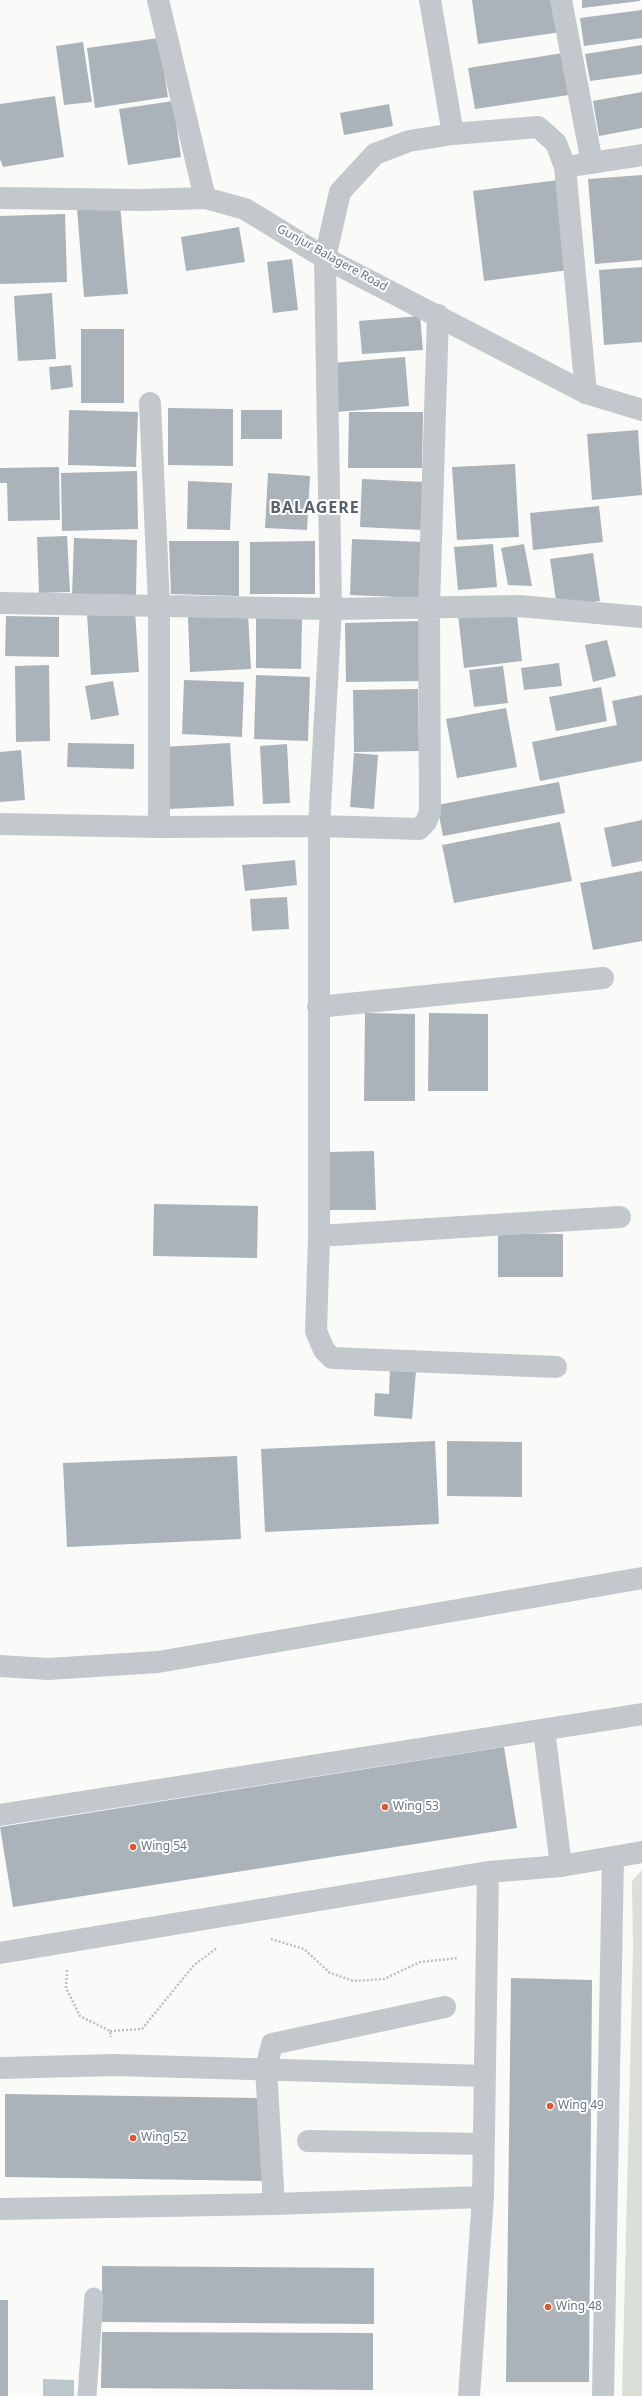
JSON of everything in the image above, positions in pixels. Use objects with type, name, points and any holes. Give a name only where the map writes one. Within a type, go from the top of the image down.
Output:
[{"type":"street","points":[[158,0],[205,198]]},
{"type":"street","points":[[430,0],[453,134]]},
{"type":"street","points":[[560,0],[592,163]]},
{"type":"street","points":[[556,1367],[332,1358],[324,1350],[316,1331],[319,1236],[319,826],[331,609],[326,258],[340,192],[375,154],[409,141],[453,134],[538,127],[556,143],[565,167],[586,394]]},
{"type":"street","points":[[565,167],[642,155]]},
{"type":"street","name":"Gunjur Balagere Road","points":[[0,198],[141,200],[205,198],[245,209],[326,258],[438,315],[586,394],[642,410]]},
{"type":"street","points":[[0,824],[158,827],[319,826],[419,829],[426,822],[430,812],[429,606],[438,315]]},
{"type":"street","points":[[150,403],[159,605],[158,827]]},
{"type":"street","points":[[0,603],[331,609],[429,606],[519,606],[642,617]]},
{"type":"street","points":[[318,1007],[603,978]]},
{"type":"street","points":[[319,1236],[620,1217]]},
{"type":"street","points":[[0,1666],[48,1669],[158,1662],[642,1578]]},
{"type":"street","points":[[0,1815],[642,1714]]},
{"type":"street","points":[[544,1730],[561,1866]]},
{"type":"street","points":[[0,1953],[488,1872],[561,1866],[642,1852]]},
{"type":"street","points":[[603,2396],[613,1858]]},
{"type":"street","points":[[469,2396],[483,2197],[488,1872]]},
{"type":"street","points":[[274,2204],[266,2069],[272,2044],[445,2007]]},
{"type":"street","points":[[0,2068],[115,2065],[485,2076]]},
{"type":"street","points":[[308,2141],[484,2144]]},
{"type":"street","points":[[0,2209],[274,2204],[483,2197]]},
{"type":"lane","points":[[87,2396],[94,2297]]},
{"type":"path","points":[[264,1937],[304,1949],[330,1973],[354,1981],[384,1979],[420,1962],[487,1954]]},
{"type":"path","points":[[67,1968],[66,1988],[80,2016],[110,2031],[142,2029],[194,1965],[222,1944]]},
{"type":"path","points":[[110,2031],[115,2065]]},
{"type":"shaded area","points":[[642,1870],[642,2396],[622,2396],[633,1948],[632,1881]]},
{"type":"shaded area","points":[[43,2379],[74,2380],[74,2396],[43,2396]]},
{"type":"building","points":[[472,0],[557,0],[561,32],[478,44]]},
{"type":"building","points":[[582,0],[640,0],[640,1],[582,8]]},
{"type":"building","points":[[642,10],[642,38],[584,46],[580,18]]},
{"type":"building","points":[[159,38],[168,97],[95,108],[87,48]]},
{"type":"building","points":[[83,42],[92,102],[64,105],[56,46]]},
{"type":"building","points":[[642,45],[642,74],[590,81],[585,54]]},
{"type":"building","points":[[563,53],[569,95],[475,109],[468,68]]},
{"type":"building","points":[[642,92],[642,128],[599,136],[593,101]]},
{"type":"building","points":[[55,96],[64,157],[3,167],[0,159],[0,104]]},
{"type":"building","points":[[173,101],[181,157],[128,165],[119,109]]},
{"type":"building","points":[[389,104],[393,126],[344,135],[340,113]]},
{"type":"building","points":[[642,175],[642,260],[595,264],[588,179]]},
{"type":"building","points":[[558,180],[569,270],[484,281],[473,191]]},
{"type":"building","points":[[120,204],[128,294],[84,297],[77,208]]},
{"type":"building","points":[[65,214],[67,282],[0,284],[0,216]]},
{"type":"building","points":[[239,227],[245,262],[186,271],[181,237]]},
{"type":"building","points":[[292,259],[298,310],[273,313],[267,262]]},
{"type":"building","points":[[642,267],[642,342],[604,345],[599,270]]},
{"type":"building","points":[[52,293],[56,359],[18,361],[14,296]]},
{"type":"building","points":[[420,316],[423,350],[362,354],[359,321]]},
{"type":"building","points":[[81,329],[124,329],[124,403],[81,403]]},
{"type":"building","points":[[405,357],[409,406],[336,412],[332,363]]},
{"type":"building","points":[[71,365],[73,387],[51,390],[49,367]]},
{"type":"building","points":[[168,408],[233,409],[233,466],[168,465]]},
{"type":"building","points":[[69,410],[138,412],[136,467],[68,465]]},
{"type":"building","points":[[241,410],[282,410],[282,439],[241,439]]},
{"type":"building","points":[[349,412],[423,412],[422,468],[348,468]]},
{"type":"building","points":[[638,430],[642,495],[592,500],[587,434]]},
{"type":"building","points":[[515,464],[519,537],[457,540],[452,467]]},
{"type":"building","points":[[59,467],[60,520],[8,521],[7,483],[0,483],[0,468]]},
{"type":"building","points":[[137,471],[138,529],[62,531],[61,473]]},
{"type":"building","points":[[268,473],[310,476],[307,530],[265,528]]},
{"type":"building","points":[[362,479],[424,482],[422,530],[360,527]]},
{"type":"building","points":[[188,481],[232,483],[230,530],[187,529]]},
{"type":"building","points":[[599,506],[603,542],[533,550],[530,513]]},
{"type":"building","points":[[67,536],[70,592],[39,593],[37,537]]},
{"type":"building","points":[[74,538],[137,540],[136,598],[72,596]]},
{"type":"building","points":[[352,539],[424,542],[422,598],[350,595]]},
{"type":"building","points":[[169,541],[239,541],[239,596],[171,594]]},
{"type":"building","points":[[315,541],[315,594],[250,594],[250,542]]},
{"type":"building","points":[[493,544],[497,587],[458,590],[454,547]]},
{"type":"building","points":[[524,544],[532,586],[508,585],[501,548]]},
{"type":"building","points":[[593,553],[600,601],[557,607],[550,559]]},
{"type":"building","points":[[516,607],[522,661],[464,668],[458,614]]},
{"type":"building","points":[[135,611],[139,672],[91,675],[87,614]]},
{"type":"building","points":[[248,613],[251,669],[190,672],[188,616]]},
{"type":"building","points":[[6,616],[59,617],[59,657],[5,656]]},
{"type":"building","points":[[256,617],[302,618],[301,669],[256,668]]},
{"type":"building","points":[[420,621],[422,681],[346,682],[345,623]]},
{"type":"building","points":[[607,640],[616,676],[593,682],[585,645]]},
{"type":"building","points":[[559,663],[562,686],[524,690],[521,668]]},
{"type":"building","points":[[49,665],[50,741],[16,742],[15,666]]},
{"type":"building","points":[[503,666],[508,703],[474,707],[469,670]]},
{"type":"building","points":[[256,675],[310,677],[308,741],[254,739]]},
{"type":"building","points":[[184,680],[244,682],[242,737],[182,734]]},
{"type":"building","points":[[113,681],[119,715],[91,720],[85,686]]},
{"type":"building","points":[[601,687],[607,721],[556,731],[549,697]]},
{"type":"building","points":[[418,689],[419,751],[354,752],[353,690]]},
{"type":"building","points":[[642,695],[642,761],[540,781],[532,742],[617,725],[612,701]]},
{"type":"building","points":[[506,708],[517,767],[457,778],[446,719]]},
{"type":"building","points":[[68,743],[134,744],[134,769],[67,767]]},
{"type":"building","points":[[230,743],[234,806],[168,809],[164,747]]},
{"type":"building","points":[[287,744],[290,803],[263,804],[260,746]]},
{"type":"building","points":[[21,750],[25,800],[0,802],[0,752]]},
{"type":"building","points":[[354,753],[378,755],[374,809],[350,807]]},
{"type":"building","points":[[559,782],[565,813],[443,836],[437,805]]},
{"type":"building","points":[[642,820],[642,861],[612,867],[604,828]]},
{"type":"building","points":[[560,822],[572,881],[454,903],[442,845]]},
{"type":"building","points":[[295,860],[297,885],[245,891],[242,865]]},
{"type":"building","points":[[642,871],[642,941],[593,950],[580,883]]},
{"type":"building","points":[[287,897],[289,929],[252,931],[250,899]]},
{"type":"building","points":[[365,1013],[415,1014],[415,1101],[364,1101]]},
{"type":"building","points":[[429,1013],[488,1014],[488,1091],[428,1091]]},
{"type":"building","points":[[374,1151],[376,1210],[329,1210],[328,1152]]},
{"type":"building","points":[[154,1204],[258,1206],[257,1258],[153,1256]]},
{"type":"building","points":[[498,1233],[563,1234],[563,1277],[498,1277]]},
{"type":"building","points":[[390,1369],[416,1371],[412,1419],[374,1416],[375,1393],[389,1394]]},
{"type":"building","points":[[435,1441],[439,1524],[265,1532],[261,1449]]},
{"type":"building","points":[[447,1441],[522,1442],[522,1497],[447,1496]]},
{"type":"building","points":[[237,1456],[241,1539],[67,1547],[63,1463]]},
{"type":"building","points":[[504,1747],[517,1828],[13,1907],[0,1827]]},
{"type":"building","name":"Wing 49","points":[[511,1978],[592,1980],[589,2382],[506,2382]]},
{"type":"building","name":"Wing 52","points":[[5,2094],[259,2098],[264,2181],[5,2177]]},
{"type":"building","points":[[102,2266],[374,2268],[374,2324],[102,2322]]},
{"type":"building","points":[[0,2300],[8,2300],[8,2396],[0,2396]]},
{"type":"building","points":[[102,2332],[373,2333],[373,2390],[101,2388]]},
{"type":"place","name":"Wing 53","points":[[385,1807]]},
{"type":"place","name":"Wing 54","points":[[133,1847]]},
{"type":"place","name":"Wing 49","points":[[550,2106]]},
{"type":"place","name":"Wing 52","points":[[133,2138]]},
{"type":"place","name":"Wing 48","points":[[548,2307]]},
{"type":"district","name":"BALAGERE","points":[[315,508]]}]
